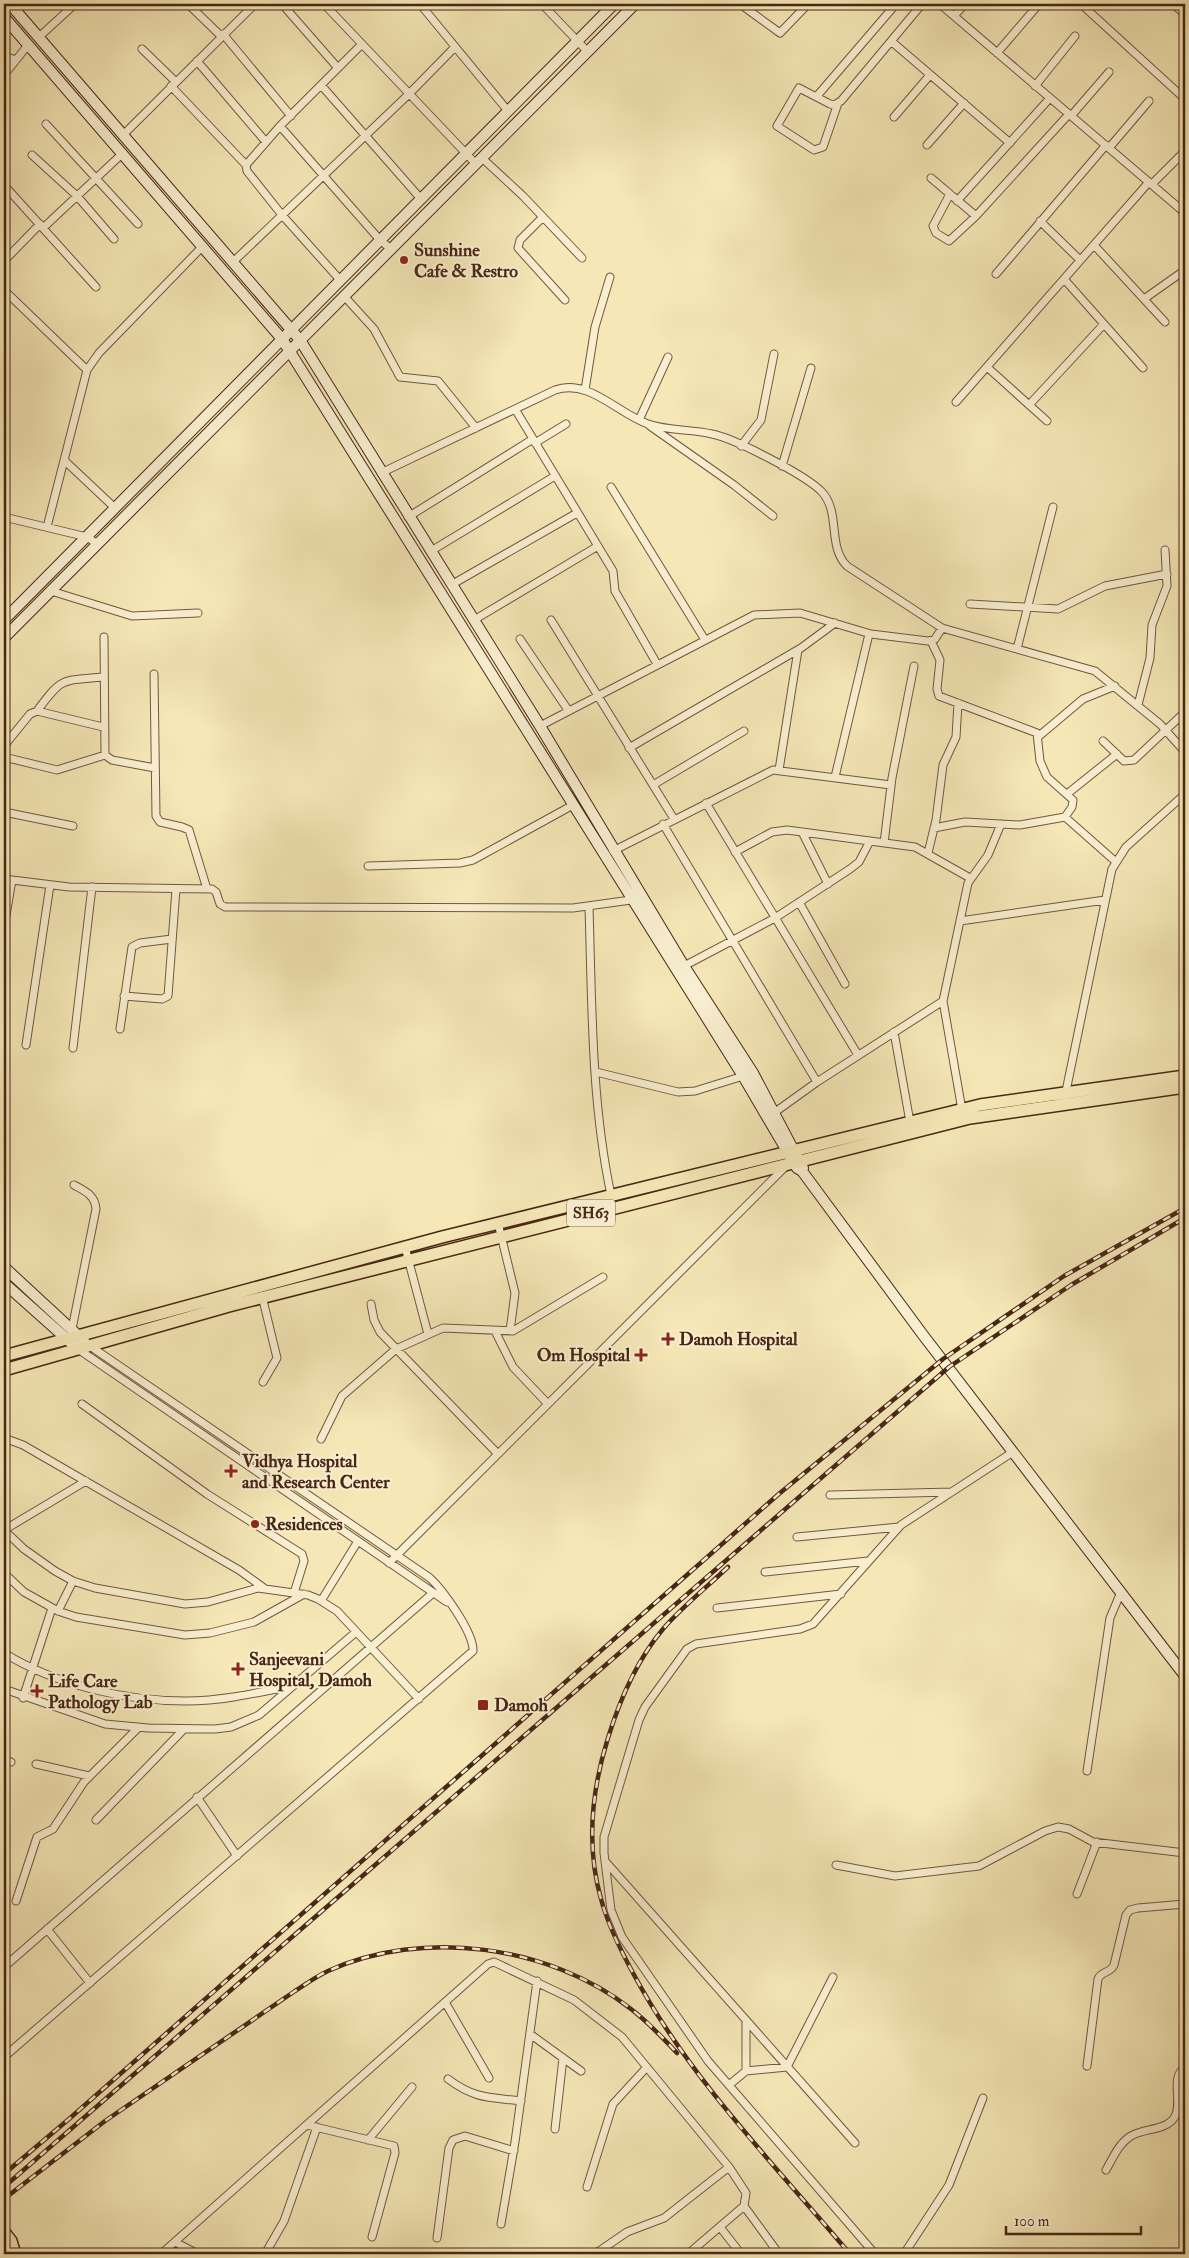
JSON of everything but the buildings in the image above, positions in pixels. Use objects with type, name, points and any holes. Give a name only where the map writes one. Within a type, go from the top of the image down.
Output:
[{"type":"main road","points":[[10,4],[300,340],[408,517],[540,726],[748,1075],[791,1151],[796,1165],[923,1335],[1185,1676]]},
{"type":"main road","points":[[4,620],[614,4]]},
{"type":"main road","points":[[4,638],[635,4]]},
{"type":"main road","points":[[606,12],[618,21]]},
{"type":"main road","points":[[4,17],[203,246],[290,350],[631,900],[748,1075]]},
{"type":"main road","name":"SH63","points":[[4,1370],[229,1306],[263,1299],[409,1259],[602,1210],[796,1165],[970,1118],[1185,1076]]},
{"type":"main road","name":"SH63","points":[[4,1356],[71,1334],[498,1223],[962,1110],[1185,1087]]},
{"type":"main road","points":[[598,1198],[602,1210]]},
{"type":"main road","points":[[4,1267],[71,1334],[78,1349]]},
{"type":"main road","points":[[4,1283],[71,1334],[90,1346]]},
{"type":"main road","points":[[142,1317],[147,1329]]},
{"type":"main road","points":[[4,2232],[11,2241],[15,2254]]},
{"type":"street","points":[[39,37],[76,4]]},
{"type":"street","points":[[188,4],[222,35],[291,116]]},
{"type":"street","points":[[123,135],[255,4]]},
{"type":"street","points":[[282,4],[338,68]]},
{"type":"street","points":[[324,4],[465,154],[479,161],[543,217],[582,258]]},
{"type":"street","points":[[420,4],[508,111]]},
{"type":"street","points":[[542,4],[587,51]]},
{"type":"street","points":[[740,4],[780,34],[808,4]]},
{"type":"street","points":[[817,96],[896,4]]},
{"type":"street","points":[[838,103],[830,104],[799,88],[777,123],[779,129],[814,150],[823,147],[838,103],[922,4]]},
{"type":"street","points":[[940,4],[1185,213]]},
{"type":"street","points":[[954,16],[965,4]]},
{"type":"street","points":[[997,53],[1039,4]]},
{"type":"street","points":[[1081,4],[1185,98]]},
{"type":"street","points":[[1173,4],[1185,14]]},
{"type":"street","points":[[1035,86],[1075,36]]},
{"type":"street","points":[[891,41],[1010,143]]},
{"type":"street","points":[[246,165],[280,126],[362,44]]},
{"type":"street","points":[[4,74],[28,45]]},
{"type":"street","points":[[233,262],[409,94],[455,46]]},
{"type":"street","points":[[142,49],[246,165],[247,171],[282,215],[340,280]]},
{"type":"street","points":[[4,56],[16,60]]},
{"type":"street","points":[[197,61],[266,142]]},
{"type":"street","points":[[950,194],[933,226],[936,233],[945,240],[952,240],[976,216],[1109,72]]},
{"type":"street","points":[[894,117],[930,75]]},
{"type":"street","points":[[321,85],[421,199]]},
{"type":"street","points":[[958,201],[1050,98]]},
{"type":"street","points":[[996,274],[1149,100]]},
{"type":"street","points":[[926,145],[964,103]]},
{"type":"street","points":[[46,124],[96,176],[138,224]]},
{"type":"street","points":[[280,126],[380,240],[391,249]]},
{"type":"street","points":[[956,402],[1150,183],[1185,151]]},
{"type":"street","points":[[4,261],[123,153]]},
{"type":"street","points":[[32,155],[77,196],[114,239]]},
{"type":"street","points":[[931,178],[976,216]]},
{"type":"street","points":[[4,185],[96,287]]},
{"type":"street","points":[[543,217],[520,240],[518,248],[565,300]]},
{"type":"street","points":[[1040,222],[1080,260]]},
{"type":"street","points":[[1094,245],[1165,322]]},
{"type":"street","points":[[47,527],[87,370],[99,353],[203,246]]},
{"type":"street","points":[[1144,299],[1185,270]]},
{"type":"street","points":[[585,390],[596,327],[610,277]]},
{"type":"street","points":[[1064,279],[1143,368]]},
{"type":"street","points":[[4,290],[87,370]]},
{"type":"street","points":[[344,296],[374,329],[397,374],[405,378],[438,381],[476,428]]},
{"type":"street","points":[[1030,405],[1104,324]]},
{"type":"street","points":[[741,446],[760,420],[774,354]]},
{"type":"street","points":[[643,421],[668,357]]},
{"type":"street","points":[[986,367],[1047,421]]},
{"type":"street","points":[[782,466],[811,368]]},
{"type":"street","points":[[381,473],[562,388],[577,387],[643,421],[734,485],[773,516]]},
{"type":"street","points":[[515,409],[598,546],[614,575],[615,591],[657,664]]},
{"type":"street","points":[[643,421],[714,434],[782,466],[813,484],[824,494],[830,507],[836,548],[842,561],[942,628],[1095,671],[1167,731],[1185,752]]},
{"type":"street","points":[[408,517],[534,441],[566,424]]},
{"type":"street","points":[[64,460],[115,508]]},
{"type":"street","points":[[431,551],[555,476]]},
{"type":"street","points":[[612,487],[705,640]]},
{"type":"street","points":[[1017,649],[1053,507]]},
{"type":"street","points":[[451,585],[577,513]]},
{"type":"street","points":[[4,517],[87,537],[96,544]]},
{"type":"street","points":[[474,620],[598,546]]},
{"type":"street","points":[[1138,705],[1150,658],[1152,625],[1167,586],[1165,550]]},
{"type":"street","points":[[970,604],[1027,608],[1062,608],[1096,589],[1113,583],[1167,574]]},
{"type":"street","points":[[51,591],[132,616],[198,613]]},
{"type":"street","points":[[540,726],[657,664],[758,614],[800,613],[835,622],[869,634],[931,641],[935,639],[942,628]]},
{"type":"street","points":[[551,620],[596,696],[674,819]]},
{"type":"street","points":[[629,748],[798,650],[835,622]]},
{"type":"street","points":[[835,777],[869,634]]},
{"type":"street","points":[[104,638],[103,726],[105,754],[112,760],[155,768]]},
{"type":"street","points":[[520,639],[568,710]]},
{"type":"street","points":[[931,641],[940,660],[938,693],[942,698],[1034,731],[1039,736],[1040,761],[1047,777],[1056,787],[1067,794],[1074,803],[1065,817]]},
{"type":"street","points":[[779,770],[798,650]]},
{"type":"street","points":[[884,843],[892,786],[914,666]]},
{"type":"street","points":[[154,674],[155,768],[158,820],[189,830],[207,889]]},
{"type":"street","points":[[38,711],[56,686],[62,682],[104,677]]},
{"type":"street","points":[[1039,736],[1083,699],[1115,686]]},
{"type":"street","points":[[928,852],[934,828],[941,773],[957,731],[958,703]]},
{"type":"street","points":[[4,746],[30,714],[38,711],[103,726]]},
{"type":"street","points":[[1104,740],[1124,760],[1134,760],[1185,712]]},
{"type":"street","points":[[652,785],[744,731]]},
{"type":"street","points":[[4,757],[57,770],[105,754]]},
{"type":"street","points":[[1067,794],[1117,754]]},
{"type":"street","points":[[613,851],[767,772],[779,770],[892,786]]},
{"type":"street","points":[[1065,1098],[1104,900],[1116,862],[1126,847],[1185,794]]},
{"type":"street","points":[[706,803],[858,1055]]},
{"type":"street","points":[[368,866],[460,863],[473,860],[573,805]]},
{"type":"street","points":[[4,812],[73,826]]},
{"type":"street","points":[[934,828],[965,822],[1020,825],[1065,817],[1116,862]]},
{"type":"street","points":[[663,824],[817,1082]]},
{"type":"street","points":[[962,1110],[943,1001],[970,878],[985,860],[1001,824]]},
{"type":"street","points":[[735,852],[772,832],[802,832],[915,847],[928,852],[970,878]]},
{"type":"street","points":[[802,832],[828,884]]},
{"type":"street","points":[[684,966],[775,918],[855,866],[870,841]]},
{"type":"street","points":[[4,880],[92,887],[207,889],[214,890],[220,904],[226,907],[589,907],[631,900]]},
{"type":"street","points":[[4,927],[12,880]]},
{"type":"street","points":[[26,1045],[50,885]]},
{"type":"street","points":[[73,1048],[92,887]]},
{"type":"street","points":[[124,996],[162,999],[168,996],[176,889]]},
{"type":"street","points":[[960,921],[1104,900]]},
{"type":"street","points":[[799,902],[845,984]]},
{"type":"street","points":[[589,907],[596,1072],[602,1153],[611,1195]]},
{"type":"street","points":[[120,1029],[132,947],[140,943],[172,939]]},
{"type":"street","points":[[771,1115],[817,1082],[943,1001]]},
{"type":"street","points":[[894,1032],[910,1122]]},
{"type":"street","points":[[596,1072],[678,1092],[695,1091],[748,1075]]},
{"type":"street","points":[[389,1563],[547,1403],[796,1165]]},
{"type":"street","points":[[71,1334],[96,1209],[96,1203],[90,1194],[74,1185]]},
{"type":"street","points":[[498,1223],[515,1293],[510,1331]]},
{"type":"street","points":[[405,1247],[428,1334]]},
{"type":"street","points":[[321,1439],[342,1396],[396,1349],[451,1326],[495,1331],[510,1331],[519,1328],[603,1277]]},
{"type":"street","points":[[260,1286],[277,1358],[263,1382]]},
{"type":"street","points":[[371,1304],[376,1326],[396,1349],[498,1453]]},
{"type":"street","points":[[495,1331],[513,1367],[547,1403]]},
{"type":"street","points":[[4,2057],[473,1651],[473,1643],[451,1605],[430,1578],[90,1346]]},
{"type":"street","points":[[78,1349],[451,1605]]},
{"type":"street","points":[[82,1404],[207,1494],[302,1554],[304,1561],[294,1593]]},
{"type":"street","points":[[199,1432],[205,1424]]},
{"type":"street","points":[[4,1438],[23,1445],[86,1481],[239,1570],[264,1588]]},
{"type":"street","points":[[875,2254],[728,2085],[694,2043],[622,1937],[611,1910],[604,1837],[639,1720],[686,1649],[696,1644],[807,1627],[819,1619],[899,1527],[1014,1452]]},
{"type":"street","points":[[247,1465],[252,1456]]},
{"type":"street","points":[[86,1481],[4,1530],[39,1560],[73,1581],[95,1588],[185,1604],[208,1602],[252,1589],[264,1588],[304,1594],[321,1601],[336,1611],[419,1699]]},
{"type":"street","points":[[294,1498],[300,1489]]},
{"type":"street","points":[[830,1495],[952,1492]]},
{"type":"street","points":[[797,1537],[899,1527]]},
{"type":"street","points":[[321,1601],[358,1541]]},
{"type":"street","points":[[765,1572],[868,1561]]},
{"type":"street","points":[[4,1573],[24,1592],[55,1610],[103,1622],[185,1635],[210,1633],[246,1625],[304,1594]]},
{"type":"street","points":[[23,1698],[55,1610],[73,1581]]},
{"type":"street","points":[[1087,1771],[1110,1618],[1121,1592]]},
{"type":"street","points":[[4,1967],[369,1646],[433,1593]]},
{"type":"street","points":[[717,1608],[841,1594]]},
{"type":"street","points":[[4,1689],[23,1698],[88,1720],[138,1728],[215,1729],[244,1722],[258,1714],[356,1632]]},
{"type":"street","points":[[4,1653],[33,1668],[78,1685],[137,1698],[176,1700],[231,1697],[293,1686]]},
{"type":"street","points":[[16,1901],[37,1837],[53,1829],[80,1786],[138,1728]]},
{"type":"street","points":[[96,1820],[184,1728]]},
{"type":"street","points":[[36,1764],[90,1776]]},
{"type":"street","points":[[197,1797],[236,1856]]},
{"type":"street","points":[[836,1865],[895,1876],[979,1866],[1046,1831],[1058,1827],[1069,1829],[1097,1842],[1185,1853]]},
{"type":"street","points":[[1077,1894],[1097,1842]]},
{"type":"street","points":[[605,1860],[855,2143]]},
{"type":"street","points":[[1087,2066],[1098,1979],[1114,1965],[1126,1915],[1130,1910],[1138,1908],[1185,1904]]},
{"type":"street","points":[[47,1928],[90,1983]]},
{"type":"street","points":[[161,2254],[492,1962],[537,1981],[574,2000],[622,2037],[729,2167],[746,2193],[744,2206],[688,2254]]},
{"type":"street","points":[[788,2067],[833,1977]]},
{"type":"street","points":[[500,2224],[514,2151],[537,1981]]},
{"type":"street","points":[[445,2002],[489,2078]]},
{"type":"street","points":[[746,2020],[746,2071]]},
{"type":"street","points":[[530,2034],[581,2071]]},
{"type":"street","points":[[555,2129],[563,2058]]},
{"type":"street","points":[[587,2187],[609,2111],[646,2067]]},
{"type":"street","points":[[728,2085],[746,2071],[788,2067]]},
{"type":"street","points":[[1106,2170],[1126,2139],[1132,2135],[1168,2124],[1174,2119],[1178,2106],[1178,2076],[1185,2068]]},
{"type":"street","points":[[448,2079],[464,2091],[475,2095],[521,2101]]},
{"type":"street","points":[[368,2140],[412,2087]]},
{"type":"street","points":[[904,2254],[949,2186],[982,2098]]},
{"type":"street","points":[[307,2125],[392,2145],[395,2149],[372,2237]]},
{"type":"street","points":[[265,2254],[282,2226],[317,2127]]},
{"type":"street","points":[[437,2238],[449,2148],[453,2140],[465,2136],[514,2151]]},
{"type":"street","points":[[595,2254],[627,2232],[664,2218],[729,2167]]},
{"type":"street","points":[[744,2206],[779,2254]]},
{"type":"street","points":[[720,2227],[742,2254]]},
{"type":"street","points":[[175,2242],[198,2254]]},
{"type":"railway","points":[[4,2174],[69,2119],[780,1493],[943,1359],[1064,1276],[1185,1208]]},
{"type":"railway","points":[[4,2187],[949,1367],[1071,1285],[1185,1218]]},
{"type":"railway","points":[[728,1567],[663,1629],[645,1654],[630,1680],[613,1723],[598,1777],[592,1838],[596,1879],[604,1909],[619,1946],[655,2012],[680,2049],[734,2119],[850,2254]]},
{"type":"railway","points":[[4,2199],[105,2121],[295,1991],[328,1971],[365,1958],[404,1950],[444,1947],[484,1950],[524,1958],[562,1970],[598,1987],[637,2014],[677,2053]]},
{"type":"place","name":"Sunshine Cafe & Restro","points":[[404,260]]},
{"type":"place","name":"Damoh Hospital","points":[[668,1339]]},
{"type":"place","name":"Om Hospital","points":[[641,1355]]},
{"type":"place","name":"Vidhya Hospital and Research Center","points":[[231,1471]]},
{"type":"place","name":"Residences","points":[[255,1524]]},
{"type":"place","name":"Sanjeevani Hospital, Damoh","points":[[238,1669]]},
{"type":"place","name":"Life Care Pathology Lab","points":[[37,1691]]},
{"type":"place","name":"Damoh","points":[[483,1705]]}]
